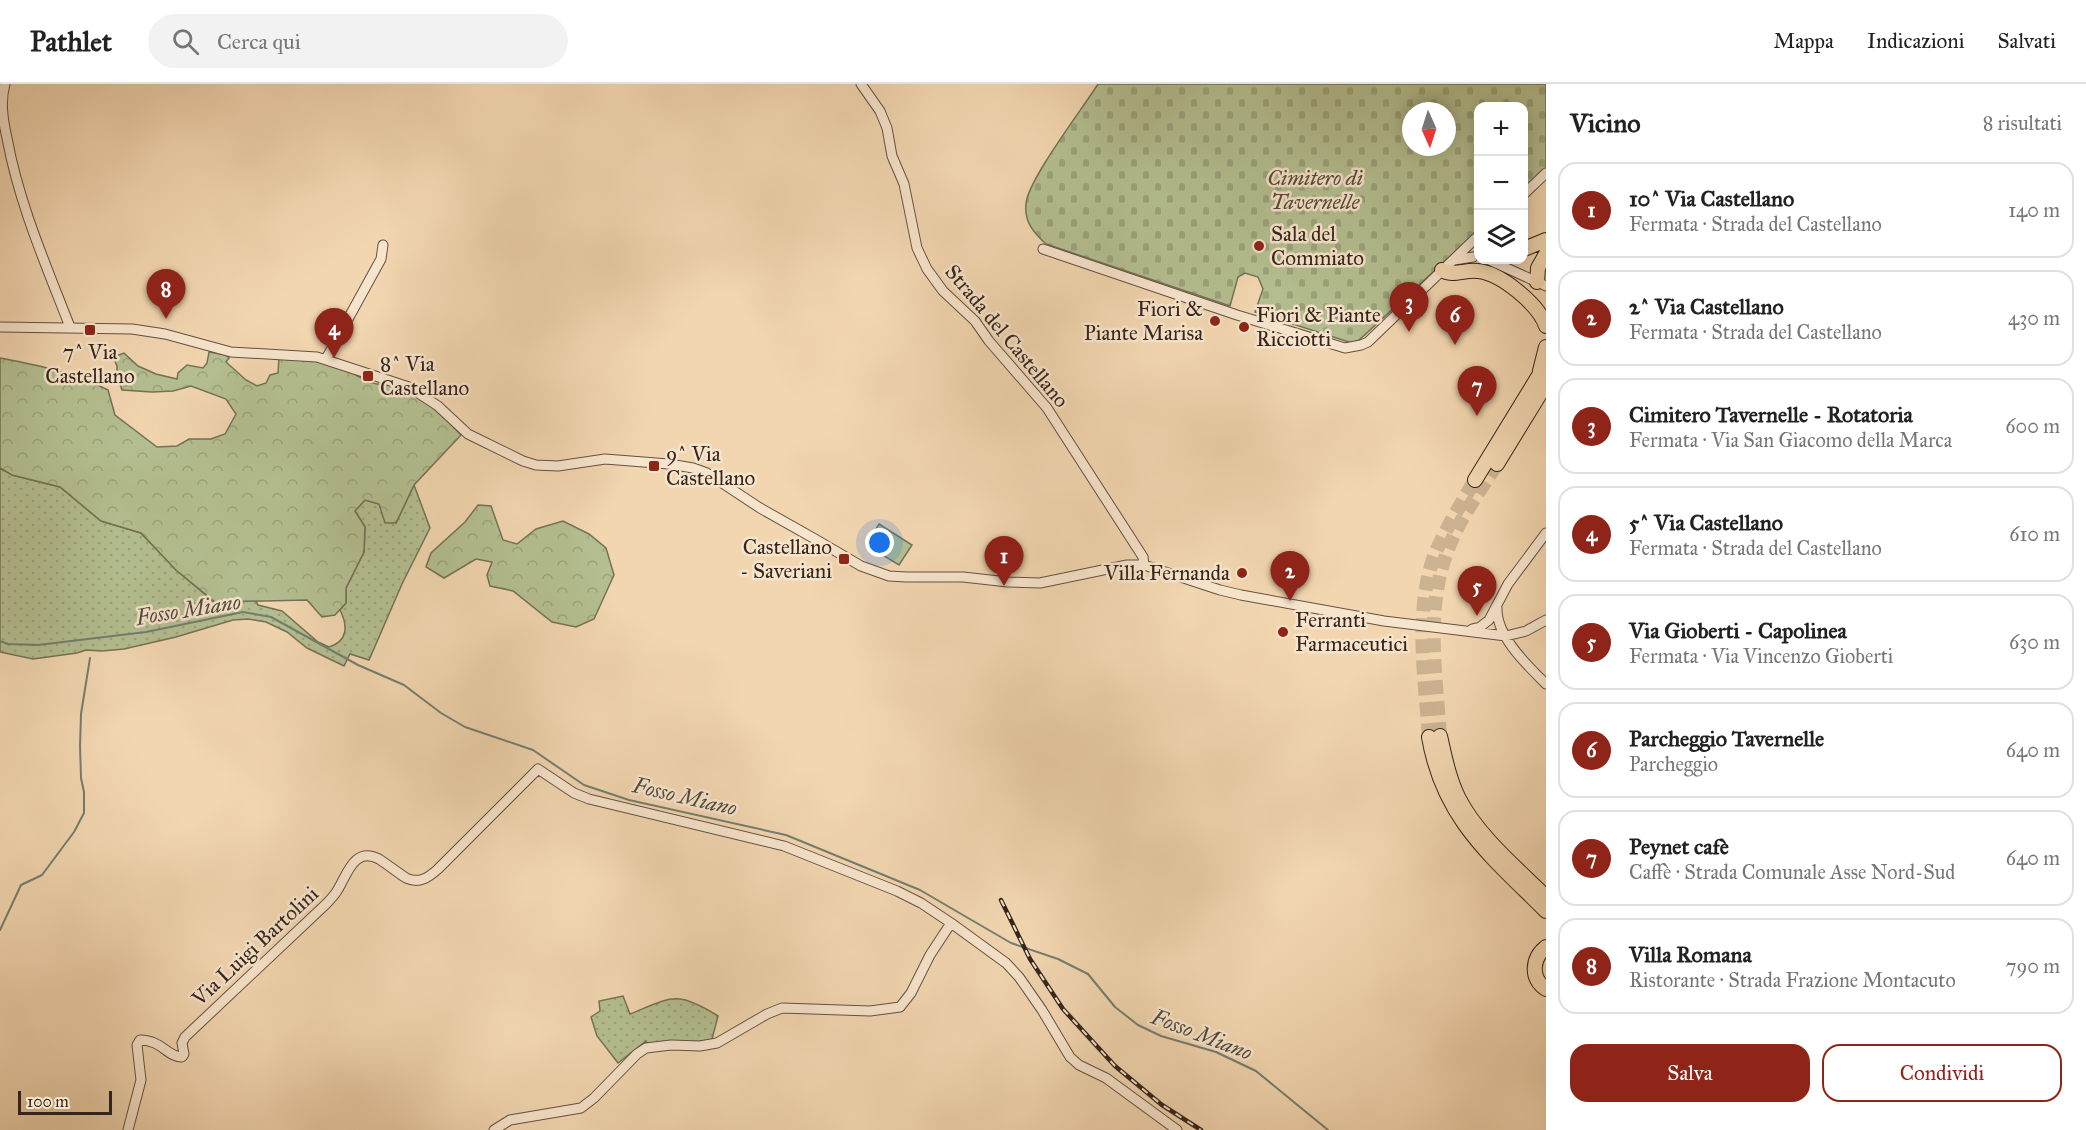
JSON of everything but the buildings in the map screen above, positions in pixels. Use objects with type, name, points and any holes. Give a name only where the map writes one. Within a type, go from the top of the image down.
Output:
[{"type":"highway","points":[[1528,247],[1546,240]]},
{"type":"highway","points":[[1542,284],[1539,268],[1546,254]]},
{"type":"highway","points":[[1447,266],[1448,274],[1470,270],[1493,274],[1532,305],[1546,326]]},
{"type":"highway","points":[[1475,480],[1542,381],[1546,347]]},
{"type":"highway","points":[[1497,464],[1542,381],[1546,364]]},
{"type":"highway","points":[[1546,897],[1484,835],[1470,817],[1454,786],[1435,737],[1437,772],[1461,820],[1474,838],[1546,910]]},
{"type":"highway","points":[[1546,947],[1536,959],[1534,969],[1538,980],[1546,989]]},
{"type":"street","points":[[5,84],[1,96],[1,107],[21,202],[70,327]]},
{"type":"street","name":"Strada del Castellano","points":[[861,84],[880,111],[887,128],[892,156],[904,184],[917,248],[927,269],[943,291],[975,321],[989,341],[1047,408],[1143,557],[1144,564]]},
{"type":"street","points":[[1528,190],[1546,173]]},
{"type":"street","points":[[1043,249],[1226,311],[1345,348],[1368,342],[1474,241]]},
{"type":"street","points":[[326,359],[381,259],[383,245]]},
{"type":"street","points":[[1464,250],[1474,255]]},
{"type":"street","points":[[1447,266],[1474,257]]},
{"type":"street","points":[[1499,264],[1542,284]]},
{"type":"street","points":[[0,327],[140,330],[165,334],[231,352],[309,355],[326,359],[409,387],[438,406],[468,434],[536,465],[558,466],[605,459],[669,464],[707,473],[760,508],[874,572],[906,578],[963,577],[1029,583],[1144,564],[1220,590],[1373,619],[1506,636],[1526,631],[1546,620]]},
{"type":"street","points":[[1466,630],[1480,627],[1489,620],[1509,584],[1546,533]]},
{"type":"street","points":[[1497,608],[1499,626],[1519,655],[1546,684]]},
{"type":"street","name":"Via Luigi Bartolini","points":[[128,1130],[141,1080],[137,1045],[140,1040],[156,1042],[174,1056],[182,1057],[184,1054],[182,1042],[185,1037],[325,905],[337,892],[357,858],[371,856],[406,878],[424,880],[438,869],[538,769],[574,793],[590,799],[784,846],[897,891],[921,903],[951,923]]},
{"type":"street","points":[[494,1130],[510,1120],[581,1108],[646,1048],[717,1043],[767,1014],[782,1008],[870,1011],[900,1007],[911,993],[930,956],[951,923],[1006,963],[1019,977],[1070,1057],[1079,1065],[1106,1078],[1177,1130]]},
{"type":"green space","name":"Cimitero di Tavernelle","points":[[1098,84],[1546,84],[1546,168],[1528,186],[1528,102],[1474,102],[1474,235],[1359,340],[1352,343],[1255,312],[1263,289],[1258,277],[1245,273],[1238,277],[1230,306],[1046,244],[1031,227],[1026,204],[1036,179]]},
{"type":"green space","points":[[209,352],[226,355],[229,358],[226,362],[246,380],[257,386],[266,383],[270,375],[278,373],[279,357],[331,364],[372,383],[387,383],[409,392],[436,410],[461,435],[414,485],[396,523],[385,523],[379,504],[365,500],[355,511],[365,527],[364,552],[346,588],[346,603],[335,615],[322,617],[307,600],[215,602],[176,570],[141,533],[101,521],[60,487],[12,475],[0,468],[0,358],[68,374],[108,390],[115,415],[157,447],[177,446],[189,439],[211,439],[225,434],[236,414],[226,399],[191,386],[173,391],[122,390],[113,357],[124,353],[138,366],[156,374],[177,379],[178,373],[187,365],[203,368],[207,363]]},
{"type":"green space","points":[[0,468],[12,475],[60,487],[101,521],[141,533],[176,570],[214,602],[255,600],[258,605],[282,611],[318,642],[329,647],[340,641],[345,632],[340,610],[346,603],[346,588],[364,552],[365,527],[355,511],[365,500],[379,504],[396,523],[414,485],[430,528],[402,584],[369,660],[350,654],[344,666],[307,648],[287,632],[266,622],[248,619],[233,620],[124,649],[86,650],[33,659],[0,652]]},
{"type":"green space","points":[[478,505],[491,506],[503,540],[517,544],[536,529],[563,521],[589,534],[606,548],[614,575],[594,619],[576,627],[552,622],[513,591],[490,586],[487,575],[492,562],[476,559],[444,578],[426,567],[431,553],[465,522]]},
{"type":"green space","points":[[879,524],[912,545],[899,565],[866,545]]},
{"type":"green space","points":[[623,996],[630,1014],[665,1000],[683,999],[692,1002],[718,1016],[712,1039],[648,1044],[646,1041],[618,1063],[597,1036],[591,1017],[600,1011],[599,1001]]},
{"type":"waterway","name":"Fosso Miano","points":[[0,641],[8,644],[38,645],[146,632],[243,612],[271,617],[358,665],[404,685],[441,713],[465,727],[533,750],[584,785],[629,800],[786,835],[920,890],[1011,943],[1058,959],[1088,974],[1115,1007],[1138,1025],[1161,1036],[1216,1052],[1256,1071],[1328,1130]]},
{"type":"waterway","points":[[0,930],[21,885],[42,875],[74,832],[84,813],[80,746],[81,714],[90,658]]},
{"type":"tunnel","points":[[1440,736],[1434,644],[1434,620],[1440,574],[1457,529],[1497,464]]},
{"type":"tunnel","points":[[1429,737],[1422,642],[1425,594],[1437,549],[1475,480]]},
{"type":"railway","points":[[1001,900],[1030,959],[1063,1009],[1115,1066],[1162,1105],[1201,1130]]},
{"type":"place","name":"Sala del Commiato","points":[[1259,246]]},
{"type":"place","name":"Villa Romana","points":[[166,319]]},
{"type":"place","name":"Fiori & Piante Marisa","points":[[1215,321]]},
{"type":"place","name":"Fiori & Piante Ricciotti","points":[[1244,327]]},
{"type":"place","name":"7^ Via Castellano","points":[[90,330]]},
{"type":"place","name":"Cimitero Tavernelle - Rotatoria","points":[[1409,332]]},
{"type":"place","name":"Parcheggio Tavernelle","points":[[1455,345]]},
{"type":"place","name":"5^ Via Castellano","points":[[334,358]]},
{"type":"place","name":"8^ Via Castellano","points":[[368,376]]},
{"type":"place","name":"Peynet cafè","points":[[1477,416]]},
{"type":"place","name":"9^ Via Castellano","points":[[654,466]]},
{"type":"place","name":"Castellano - Saveriani","points":[[844,559]]},
{"type":"place","name":"Villa Fernanda","points":[[1242,573]]},
{"type":"place","name":"10^ Via Castellano","points":[[1004,586]]},
{"type":"place","name":"2^ Via Castellano","points":[[1290,601]]},
{"type":"place","name":"Via Gioberti - Capolinea","points":[[1477,616]]},
{"type":"place","name":"Ferranti Farmaceutici","points":[[1283,632]]}]
